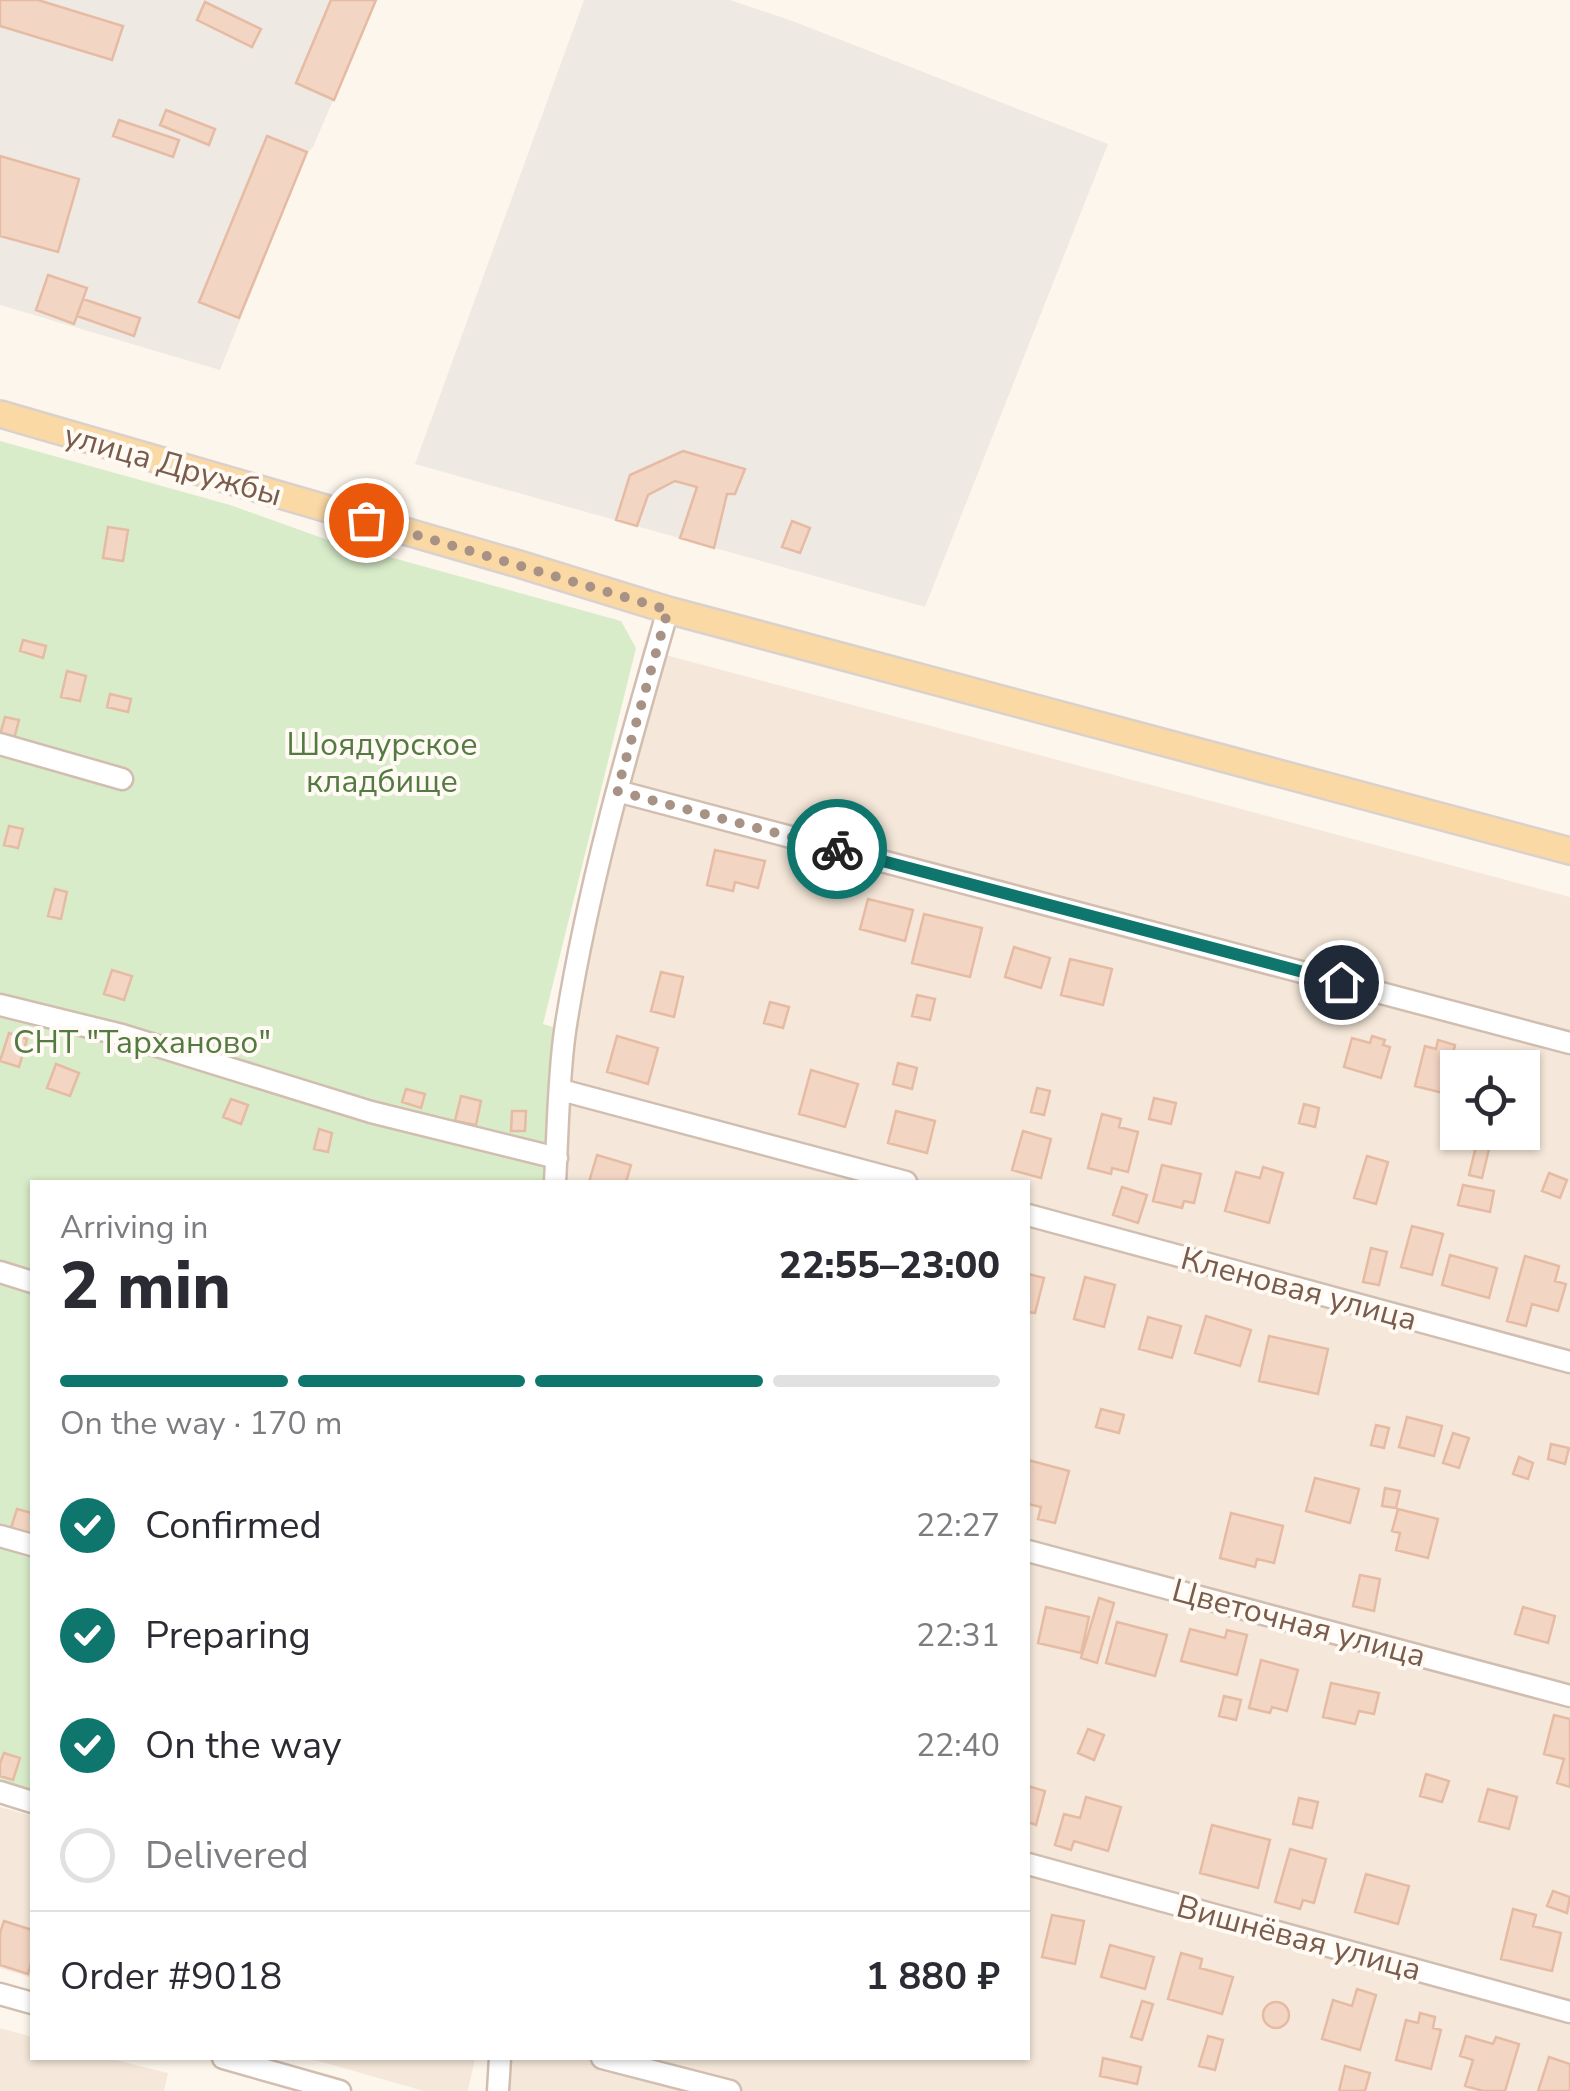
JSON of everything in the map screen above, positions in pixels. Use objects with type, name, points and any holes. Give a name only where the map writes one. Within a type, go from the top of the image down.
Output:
[{"type":"main road","name":"улица Дружбы","points":[[0,414],[668,610],[1570,851]]},
{"type":"street","points":[[555,1180],[565,1035],[581,939],[617,791],[668,610]]},
{"type":"street","points":[[0,744],[122,779]]},
{"type":"street","points":[[617,791],[1570,1043]]},
{"type":"street","points":[[0,1004],[122,1034],[371,1112],[556,1158]]},
{"type":"street","points":[[561,1090],[898,1180]]},
{"type":"street","name":"Кленовая улица","points":[[1030,1217],[1570,1362]]},
{"type":"street","points":[[0,1272],[30,1281]]},
{"type":"street","points":[[0,1536],[30,1544]]},
{"type":"street","name":"Цветочная улица","points":[[1030,1552],[1570,1696]]},
{"type":"street","points":[[0,1792],[30,1801]]},
{"type":"street","name":"Вишнёвая улица","points":[[1030,1865],[1570,2012]]},
{"type":"street","points":[[0,1994],[30,2002]]},
{"type":"street","points":[[230,2060],[340,2091]]},
{"type":"street","points":[[498,2091],[500,2060]]},
{"type":"street","points":[[610,2060],[730,2091]]},
{"type":"shaded area","points":[[0,0],[376,0],[313,147],[307,153],[220,370],[0,305]]},
{"type":"shaded area","points":[[584,0],[730,0],[1108,144],[925,607],[415,464]]},
{"type":"shaded area","points":[[643,649],[1570,897],[1570,2091],[492,2091],[495,2060],[1030,2060],[1030,1180],[549,1180],[576,940]]},
{"type":"shaded area","points":[[0,1807],[30,1815],[30,1977],[0,1968]]},
{"type":"shaded area","points":[[0,2028],[30,2036],[30,2060],[116,2060],[168,2073],[164,2091],[0,2091]]},
{"type":"shaded area","points":[[315,2060],[475,2060],[468,2091],[424,2091]]},
{"type":"green space","points":[[0,441],[230,505],[328,540],[621,621],[636,648],[543,1024],[559,1029],[549,1180],[30,1180],[30,1790],[0,1781]]},
{"type":"building","points":[[0,0],[38,0],[123,26],[112,60],[0,26]]},
{"type":"building","points":[[331,0],[376,0],[334,100],[296,83]]},
{"type":"building","points":[[205,2],[261,29],[252,47],[197,20]]},
{"type":"building","points":[[166,110],[215,129],[209,145],[160,125]]},
{"type":"building","points":[[119,120],[179,140],[173,157],[113,136]]},
{"type":"building","points":[[267,136],[307,152],[239,318],[199,302]]},
{"type":"building","points":[[0,156],[79,179],[58,252],[0,236]]},
{"type":"building","points":[[48,275],[87,288],[74,324],[36,310]]},
{"type":"building","points":[[83,299],[140,318],[134,336],[77,316]]},
{"type":"building","points":[[683,451],[745,469],[735,494],[727,494],[714,548],[680,538],[697,487],[675,481],[648,495],[637,526],[616,520],[630,475]]},
{"type":"building","points":[[792,521],[810,528],[800,553],[782,547]]},
{"type":"building","points":[[108,527],[128,530],[123,561],[103,558]]},
{"type":"building","points":[[23,640],[46,646],[43,658],[20,651]]},
{"type":"building","points":[[67,671],[86,676],[80,701],[61,697]]},
{"type":"building","points":[[110,694],[131,699],[128,712],[107,707]]},
{"type":"building","points":[[5,717],[19,720],[14,739],[0,735]]},
{"type":"building","points":[[9,826],[23,829],[18,848],[4,845]]},
{"type":"building","points":[[715,850],[765,861],[758,888],[735,882],[733,891],[707,885]]},
{"type":"building","points":[[55,889],[67,892],[61,919],[48,916]]},
{"type":"building","points":[[868,899],[913,910],[905,941],[860,929]]},
{"type":"building","points":[[924,914],[982,928],[970,977],[912,963]]},
{"type":"building","points":[[1014,947],[1050,958],[1041,988],[1005,977]]},
{"type":"building","points":[[1070,959],[1112,969],[1103,1005],[1061,995]]},
{"type":"building","points":[[112,970],[132,976],[124,1000],[104,994]]},
{"type":"building","points":[[661,972],[683,977],[674,1017],[651,1011]]},
{"type":"building","points":[[917,995],[935,999],[930,1020],[912,1016]]},
{"type":"building","points":[[770,1002],[789,1007],[783,1028],[764,1023]]},
{"type":"building","points":[[9,1033],[27,1039],[19,1067],[0,1061]]},
{"type":"building","points":[[617,1036],[658,1048],[648,1084],[607,1072]]},
{"type":"building","points":[[1372,1036],[1385,1040],[1383,1045],[1390,1047],[1381,1078],[1344,1067],[1352,1038],[1370,1043]]},
{"type":"building","points":[[1438,1040],[1455,1045],[1454,1050],[1440,1050],[1440,1092],[1415,1086],[1425,1046],[1436,1049]]},
{"type":"building","points":[[898,1063],[917,1068],[912,1089],[893,1084]]},
{"type":"building","points":[[56,1064],[79,1073],[70,1096],[47,1088]]},
{"type":"building","points":[[811,1070],[858,1084],[845,1127],[799,1114]]},
{"type":"building","points":[[1037,1088],[1050,1091],[1044,1115],[1031,1112]]},
{"type":"building","points":[[406,1089],[425,1094],[421,1108],[402,1102]]},
{"type":"building","points":[[461,1096],[481,1101],[476,1125],[455,1121]]},
{"type":"building","points":[[1154,1098],[1176,1103],[1171,1124],[1149,1119]]},
{"type":"building","points":[[231,1099],[248,1105],[241,1124],[223,1117]]},
{"type":"building","points":[[1304,1104],[1319,1108],[1315,1127],[1299,1123]]},
{"type":"building","points":[[512,1111],[526,1111],[525,1131],[511,1131]]},
{"type":"building","points":[[896,1111],[935,1121],[927,1153],[888,1143]]},
{"type":"building","points":[[1102,1114],[1121,1119],[1119,1127],[1138,1132],[1128,1172],[1112,1168],[1111,1174],[1088,1168]]},
{"type":"building","points":[[319,1129],[332,1133],[328,1152],[314,1149]]},
{"type":"building","points":[[1023,1131],[1051,1139],[1041,1178],[1012,1170]]},
{"type":"building","points":[[1475,1150],[1489,1150],[1482,1178],[1469,1175]]},
{"type":"building","points":[[597,1155],[631,1165],[627,1180],[590,1180]]},
{"type":"building","points":[[1367,1156],[1388,1162],[1376,1204],[1354,1198]]},
{"type":"building","points":[[1162,1165],[1201,1174],[1194,1203],[1184,1201],[1182,1208],[1153,1201]]},
{"type":"building","points":[[1263,1167],[1283,1173],[1269,1223],[1225,1211],[1236,1172],[1260,1178]]},
{"type":"building","points":[[1549,1173],[1567,1180],[1560,1198],[1542,1191]]},
{"type":"building","points":[[1463,1185],[1494,1191],[1490,1212],[1458,1205]]},
{"type":"building","points":[[1122,1187],[1147,1195],[1138,1223],[1113,1215]]},
{"type":"building","points":[[1412,1226],[1443,1234],[1432,1275],[1401,1267]]},
{"type":"building","points":[[1371,1248],[1387,1252],[1379,1285],[1363,1282]]},
{"type":"building","points":[[1450,1255],[1497,1268],[1489,1298],[1442,1285]]},
{"type":"building","points":[[1525,1256],[1559,1266],[1555,1281],[1566,1284],[1558,1311],[1532,1304],[1526,1326],[1507,1321]]},
{"type":"building","points":[[1030,1274],[1044,1278],[1035,1313],[1030,1312]]},
{"type":"building","points":[[1085,1277],[1115,1285],[1104,1327],[1074,1319]]},
{"type":"building","points":[[1206,1316],[1251,1330],[1240,1366],[1195,1353]]},
{"type":"building","points":[[1148,1317],[1181,1326],[1172,1358],[1139,1349]]},
{"type":"building","points":[[1269,1336],[1328,1349],[1318,1394],[1259,1381]]},
{"type":"building","points":[[1101,1409],[1124,1415],[1119,1433],[1096,1427]]},
{"type":"building","points":[[1407,1417],[1442,1426],[1434,1456],[1399,1447]]},
{"type":"building","points":[[1376,1425],[1389,1428],[1384,1448],[1371,1445]]},
{"type":"building","points":[[1453,1433],[1469,1438],[1459,1468],[1443,1463]]},
{"type":"building","points":[[1551,1444],[1569,1448],[1565,1464],[1548,1459]]},
{"type":"building","points":[[1519,1457],[1533,1463],[1528,1479],[1513,1474]]},
{"type":"building","points":[[1030,1461],[1069,1471],[1055,1523],[1038,1519],[1041,1507],[1030,1504]]},
{"type":"building","points":[[1315,1478],[1359,1489],[1350,1523],[1306,1511]]},
{"type":"building","points":[[1385,1488],[1400,1491],[1396,1508],[1382,1506]]},
{"type":"building","points":[[17,1509],[30,1512],[30,1537],[10,1531]]},
{"type":"building","points":[[1398,1509],[1438,1519],[1428,1558],[1396,1550],[1400,1533],[1392,1531]]},
{"type":"building","points":[[1231,1513],[1283,1526],[1274,1563],[1257,1559],[1255,1567],[1220,1558]]},
{"type":"building","points":[[1360,1575],[1380,1579],[1374,1611],[1353,1606]]},
{"type":"building","points":[[1099,1598],[1114,1603],[1097,1663],[1081,1658]]},
{"type":"building","points":[[1046,1607],[1089,1617],[1081,1653],[1038,1643]]},
{"type":"building","points":[[1523,1607],[1555,1616],[1548,1643],[1515,1634]]},
{"type":"building","points":[[1117,1622],[1167,1635],[1155,1676],[1106,1663]]},
{"type":"building","points":[[1190,1629],[1225,1638],[1227,1630],[1247,1635],[1237,1675],[1181,1661]]},
{"type":"building","points":[[1261,1660],[1298,1670],[1287,1711],[1272,1707],[1270,1713],[1249,1708]]},
{"type":"building","points":[[1331,1683],[1379,1693],[1374,1714],[1359,1711],[1355,1724],[1323,1717]]},
{"type":"building","points":[[1224,1696],[1241,1700],[1236,1720],[1219,1716]]},
{"type":"building","points":[[1554,1715],[1570,1719],[1570,1787],[1557,1783],[1564,1759],[1544,1754]]},
{"type":"building","points":[[1088,1729],[1104,1735],[1094,1760],[1078,1753]]},
{"type":"building","points":[[4,1753],[20,1758],[13,1780],[0,1776]]},
{"type":"building","points":[[1426,1774],[1449,1781],[1442,1802],[1420,1796]]},
{"type":"building","points":[[1030,1787],[1045,1791],[1036,1825],[1030,1823]]},
{"type":"building","points":[[1488,1789],[1517,1797],[1509,1829],[1479,1821]]},
{"type":"building","points":[[1086,1797],[1121,1807],[1108,1851],[1074,1841],[1071,1850],[1055,1845],[1064,1814],[1080,1818]]},
{"type":"building","points":[[1299,1798],[1318,1802],[1312,1828],[1293,1824]]},
{"type":"building","points":[[1212,1825],[1270,1840],[1258,1888],[1200,1873]]},
{"type":"building","points":[[1290,1849],[1326,1859],[1314,1903],[1303,1900],[1300,1909],[1275,1902]]},
{"type":"building","points":[[1366,1874],[1409,1886],[1398,1924],[1355,1912]]},
{"type":"building","points":[[1553,1891],[1570,1897],[1567,1913],[1547,1906]]},
{"type":"building","points":[[1513,1909],[1536,1915],[1533,1926],[1561,1933],[1552,1971],[1501,1959]]},
{"type":"building","points":[[1052,1915],[1084,1921],[1075,1964],[1042,1957]]},
{"type":"building","points":[[4,1921],[30,1929],[28,1974],[0,1965]]},
{"type":"building","points":[[1110,1945],[1154,1957],[1145,1989],[1101,1977]]},
{"type":"building","points":[[1181,1953],[1202,1959],[1200,1968],[1233,1977],[1222,2014],[1168,1999]]},
{"type":"building","points":[[1357,1989],[1376,1995],[1360,2050],[1322,2039],[1333,2000],[1352,2006]]},
{"type":"building","points":[[1142,2001],[1153,2004],[1142,2040],[1131,2037]]},
{"type":"building","points":[[1276,2002],[1285,2006],[1289,2015],[1285,2024],[1276,2028],[1267,2024],[1263,2015],[1267,2006]]},
{"type":"building","points":[[1420,2013],[1435,2017],[1433,2028],[1441,2030],[1431,2069],[1396,2060],[1406,2020],[1418,2023]]},
{"type":"building","points":[[1208,2036],[1223,2040],[1215,2070],[1199,2066]]},
{"type":"building","points":[[1466,2036],[1493,2044],[1496,2037],[1519,2044],[1505,2091],[1465,2086],[1473,2060],[1460,2056]]},
{"type":"building","points":[[1549,2057],[1570,2064],[1570,2091],[1538,2091]]},
{"type":"building","points":[[1103,2058],[1141,2067],[1137,2084],[1100,2076]]},
{"type":"building","points":[[1345,2066],[1370,2073],[1365,2091],[1339,2091]]},
{"type":"way so far","points":[[366,520],[668,610],[617,791],[837,849]]},
{"type":"route","points":[[837,849],[1341,982]]},
{"type":"park label","name":"Шоядурское кладбище","points":[[382,762]]},
{"type":"park label","name":"СНТ \"Тарханово\"","points":[[142,1042]]}]
